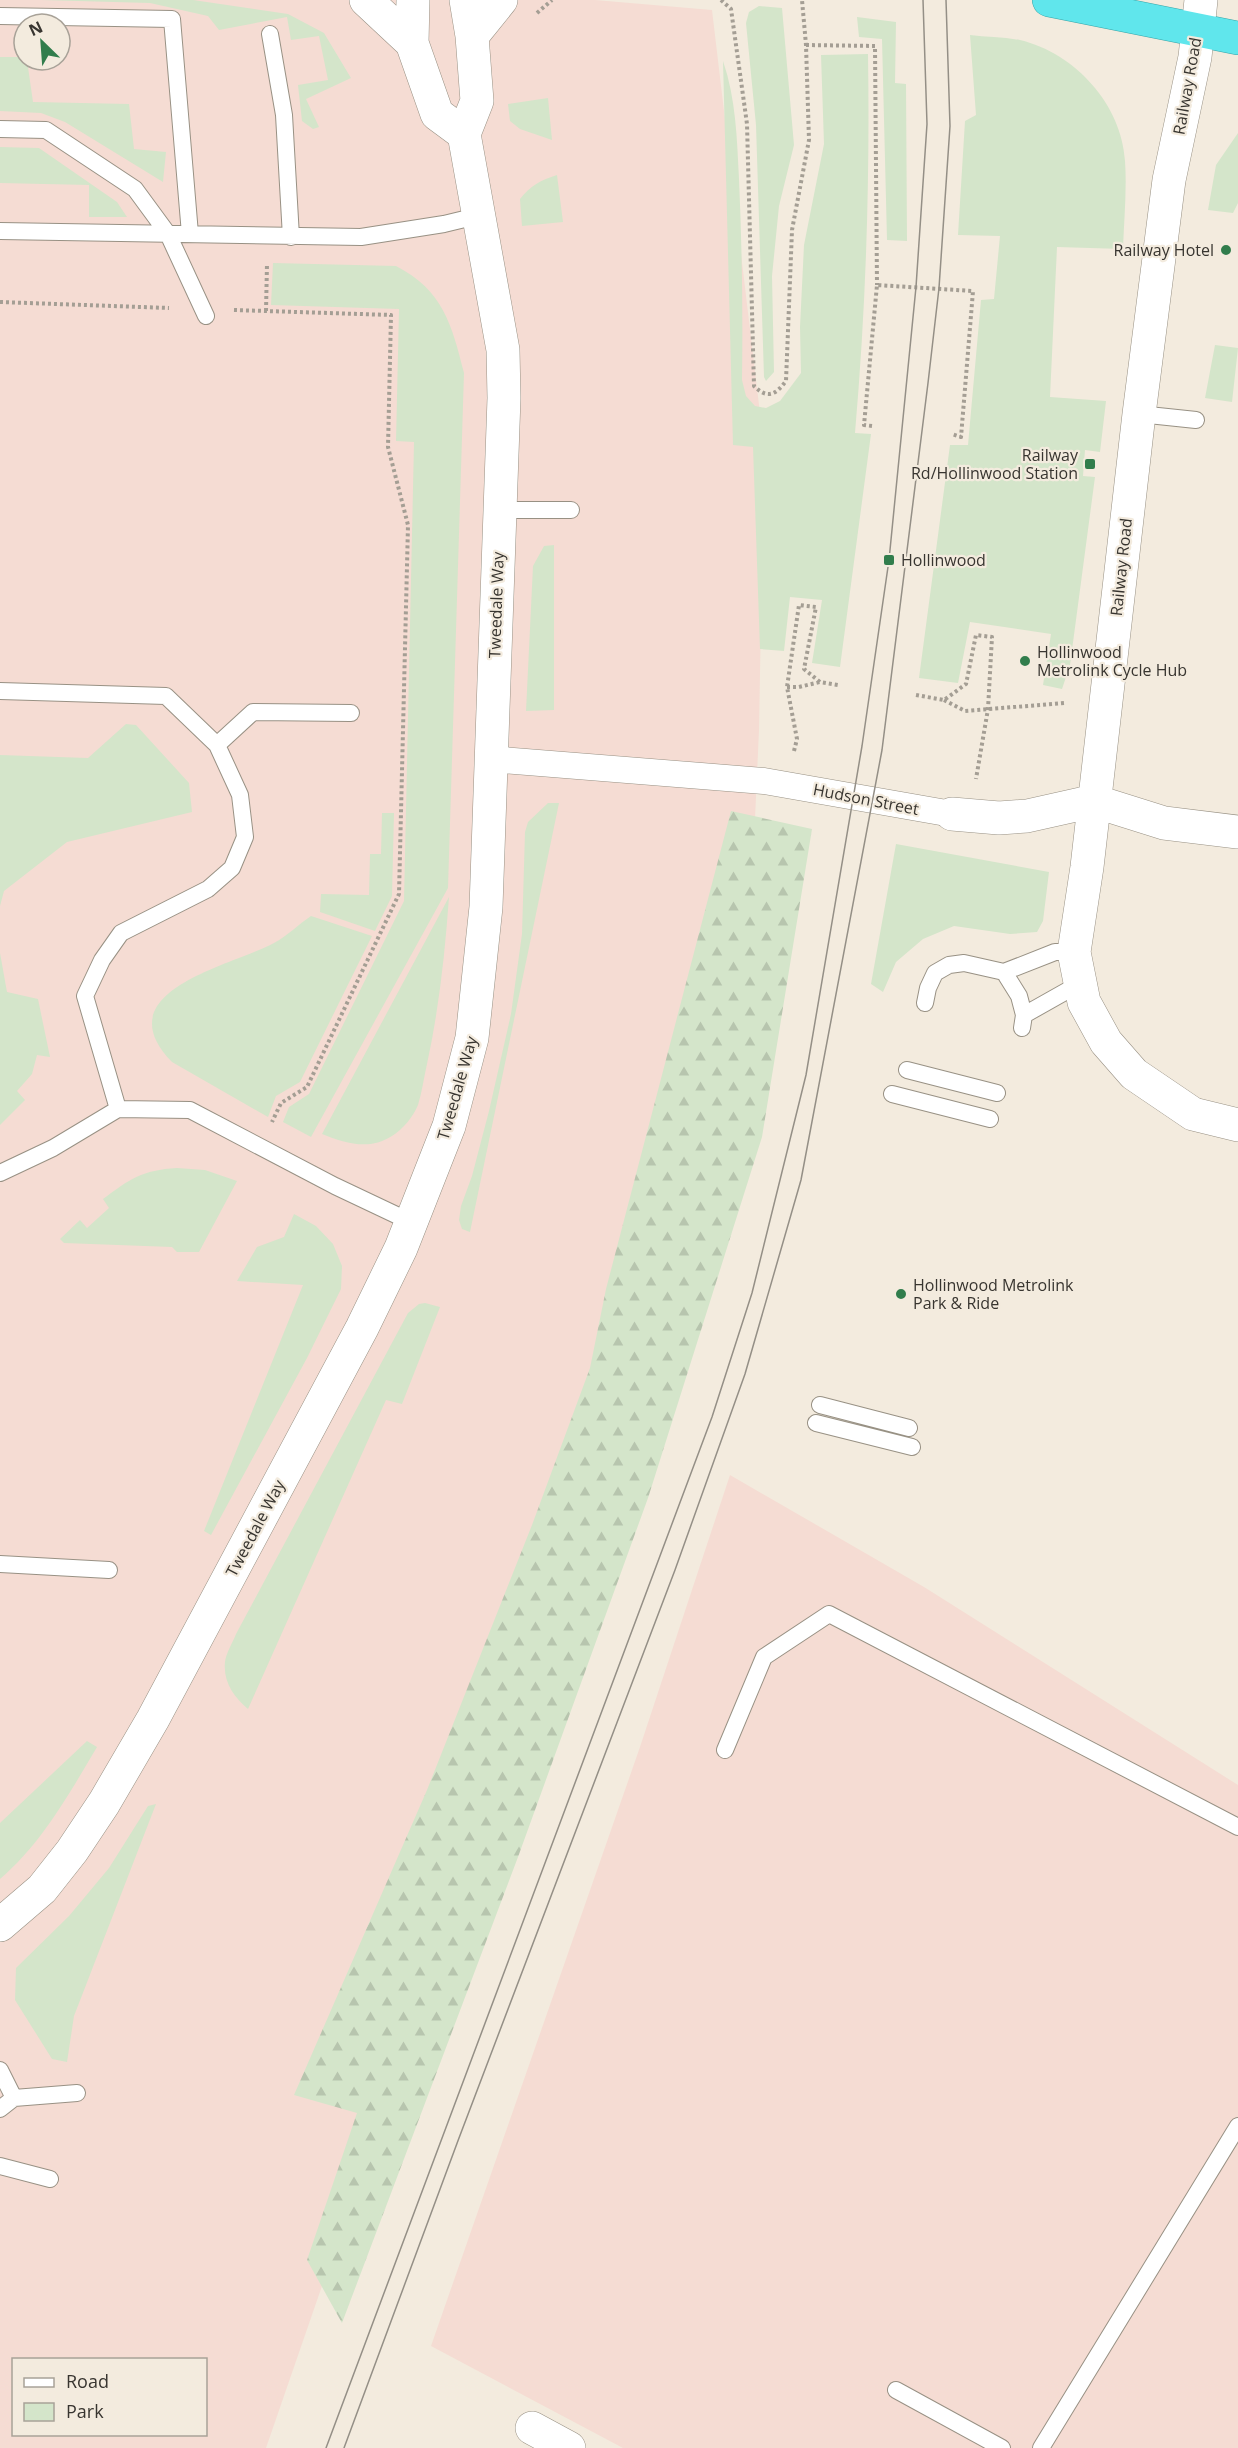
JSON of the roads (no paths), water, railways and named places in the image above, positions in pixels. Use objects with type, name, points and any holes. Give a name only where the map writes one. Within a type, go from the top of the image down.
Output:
[{"type":"highway","points":[[1049,0],[1199,15],[1238,39]]},
{"type":"street","points":[[366,0],[412,43]]},
{"type":"street","points":[[413,0],[412,43],[437,114],[464,134],[477,101],[472,36],[466,0]]},
{"type":"street","points":[[472,36],[501,0]]},
{"type":"street","name":"Railway Road","points":[[1199,15],[1195,57],[1169,180],[1074,952],[1084,1002],[1106,1042],[1134,1074],[1193,1114],[1238,1125]]},
{"type":"street","name":"Tweedale Way","points":[[0,1925],[42,1889],[72,1851],[132,1757],[362,1328],[411,1222],[449,1126],[472,1038],[486,907],[500,510],[503,350],[464,134]]},
{"type":"street","name":"Hudson Street","points":[[490,759],[786,784],[952,814],[999,818],[1027,816],[1094,801]]},
{"type":"street","points":[[1094,801],[1164,823],[1238,832]]},
{"type":"street","points":[[532,2428],[570,2448]]},
{"type":"lane","points":[[0,16],[172,19],[190,234]]},
{"type":"lane","points":[[270,34],[284,114],[291,237]]},
{"type":"lane","points":[[0,129],[46,130],[135,189],[168,234],[204,312]]},
{"type":"lane","points":[[0,231],[361,237],[444,224],[477,216]]},
{"type":"lane","points":[[1139,414],[1196,420]]},
{"type":"lane","points":[[500,510],[570,510]]},
{"type":"lane","points":[[0,691],[166,696],[217,745],[240,795],[245,837],[232,868],[208,889],[121,933],[102,960],[84,996],[118,1108]]},
{"type":"lane","points":[[217,745],[253,712],[351,713]]},
{"type":"lane","points":[[925,1003],[928,988],[936,974],[949,965],[964,963],[1004,972],[1055,952],[1074,952]]},
{"type":"lane","points":[[1004,972],[1019,996],[1023,1021],[1079,984]]},
{"type":"lane","points":[[908,1070],[997,1093]]},
{"type":"lane","points":[[897,1091],[994,1116]]},
{"type":"lane","points":[[0,1173],[53,1148],[118,1108],[190,1110],[335,1186],[411,1222]]},
{"type":"lane","points":[[820,1406],[909,1428]]},
{"type":"lane","points":[[811,1426],[907,1450]]},
{"type":"lane","points":[[0,1564],[109,1570]]},
{"type":"lane","points":[[725,1750],[764,1657],[829,1614],[1238,1827]]},
{"type":"lane","points":[[0,2070],[14,2098]]},
{"type":"lane","points":[[0,2109],[14,2098],[78,2093]]},
{"type":"lane","points":[[1041,2448],[1238,2126]]},
{"type":"lane","points":[[0,2166],[50,2179]]},
{"type":"lane","points":[[896,2390],[1002,2448]]},
{"type":"tram line","points":[[326,2448],[712,1417],[752,1293],[806,1075],[862,746],[889,560],[916,287],[927,124],[923,0]]},
{"type":"tram line","points":[[344,2448],[675,1570],[745,1374],[801,1180],[882,750],[928,383],[939,288],[950,126],[946,0]]},
{"type":"place","name":"Railway Hotel","points":[[1226,250]]},
{"type":"place","name":"Railway Rd/Hollinwood Station","points":[[1090,464]]},
{"type":"place","name":"Hollinwood","points":[[889,560]]},
{"type":"place","name":"Hollinwood Metrolink Cycle Hub","points":[[1025,661]]},
{"type":"place","name":"Hollinwood Metrolink Park & Ride","points":[[901,1294]]}]
